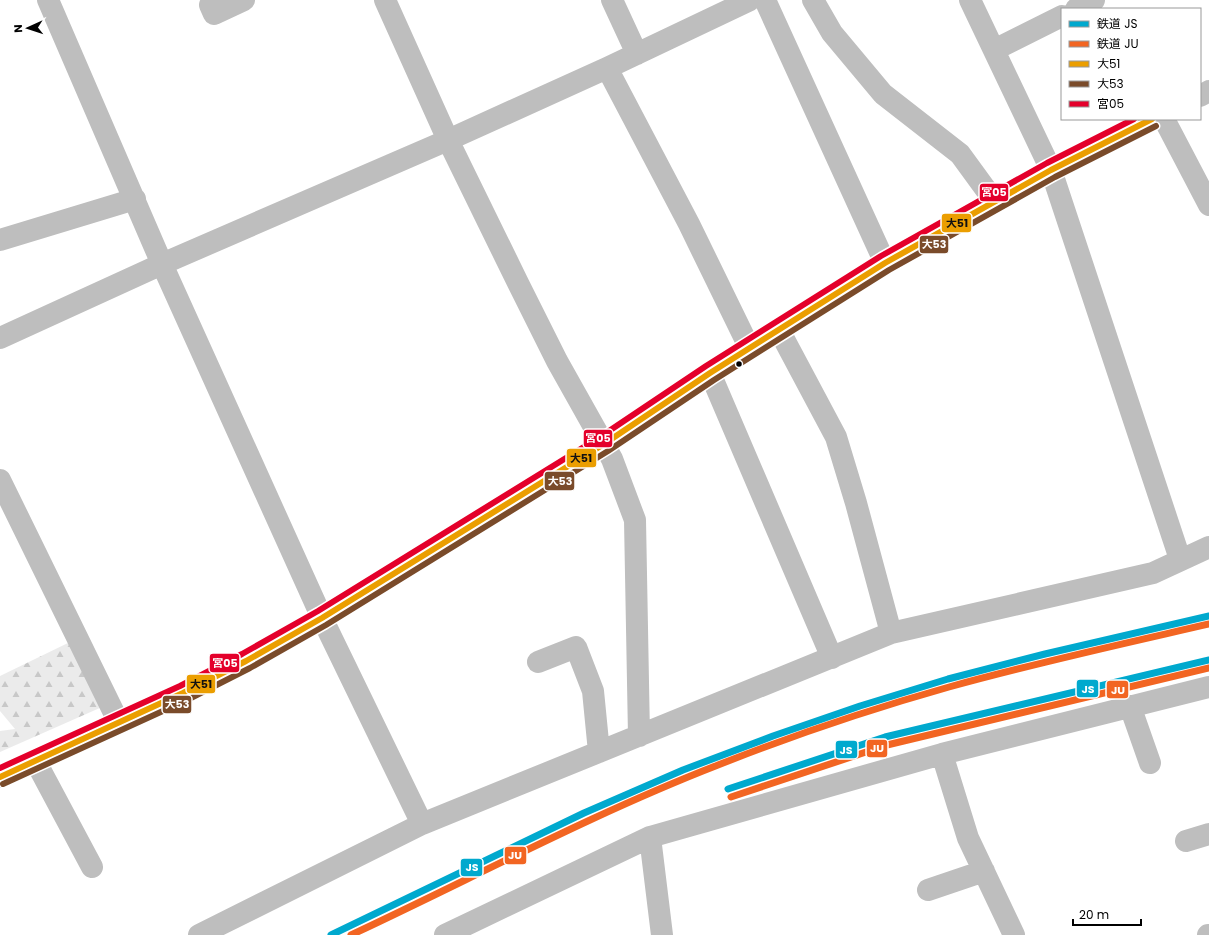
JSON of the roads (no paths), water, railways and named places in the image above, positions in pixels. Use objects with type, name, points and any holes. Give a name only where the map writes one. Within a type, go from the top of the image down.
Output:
[{"type":"street","points":[[48,0],[162,264],[322,618],[422,824]]},
{"type":"street","points":[[210,5],[214,14],[244,0]]},
{"type":"street","points":[[385,0],[448,140],[557,361],[612,459],[635,520],[639,736]]},
{"type":"street","points":[[612,0],[637,54]]},
{"type":"street","points":[[0,338],[162,264],[448,140],[607,68],[750,0]]},
{"type":"street","points":[[765,0],[886,263]]},
{"type":"street","points":[[813,0],[832,33],[883,94],[960,154],[995,202]]},
{"type":"street","points":[[970,0],[1051,170],[1180,559]]},
{"type":"street","points":[[1078,8],[1094,0]]},
{"type":"street","points":[[994,50],[1061,16]]},
{"type":"street","points":[[607,68],[689,224],[750,349]]},
{"type":"street","points":[[0,777],[36,762],[119,723],[246,661],[322,618],[604,444],[710,374],[886,263],[1051,170],[1150,120]]},
{"type":"street","points":[[1165,120],[1209,205]]},
{"type":"street","points":[[0,240],[135,199]]},
{"type":"street","points":[[779,330],[836,437],[856,503],[891,633]]},
{"type":"street","points":[[710,374],[832,658]]},
{"type":"street","points":[[0,480],[119,723]]},
{"type":"street","points":[[200,935],[422,824],[891,633],[1153,573],[1209,546]]},
{"type":"street","points":[[538,662],[576,647],[593,690],[599,752]]},
{"type":"street","points":[[445,935],[650,837],[942,754],[1209,686]]},
{"type":"street","points":[[1130,706],[1150,763]]},
{"type":"street","points":[[942,754],[968,838],[1014,935]]},
{"type":"street","points":[[36,762],[92,867]]},
{"type":"street","points":[[1186,841],[1209,834]]},
{"type":"street","points":[[650,837],[662,935]]},
{"type":"street","points":[[928,890],[984,871]]},
{"type":"rail line","name":"JS","points":[[331,935],[584,813],[683,770],[773,736],[860,706],[948,679],[1045,654],[1209,616]]},
{"type":"rail line","name":"JU","points":[[351,935],[625,804],[775,743],[862,713],[981,678],[1209,624]]},
{"type":"rail line","name":"JS","points":[[728,789],[885,737],[1209,660]]},
{"type":"rail line","name":"JU","points":[[731,797],[887,745],[1209,668]]}]
